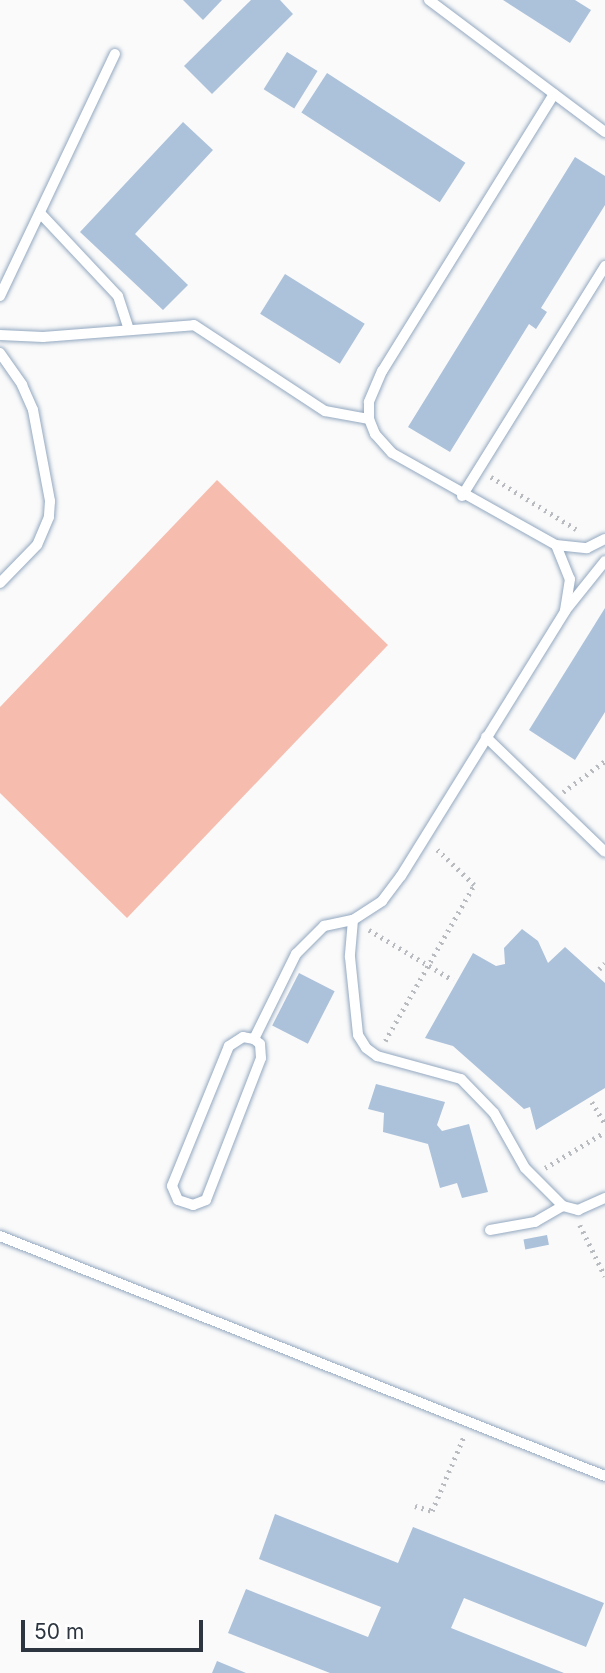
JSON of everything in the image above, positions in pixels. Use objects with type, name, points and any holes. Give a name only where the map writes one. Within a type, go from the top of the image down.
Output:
[{"type":"lane","points":[[429,0],[605,132]]},
{"type":"lane","points":[[0,296],[115,54]]},
{"type":"lane","points":[[554,93],[382,371],[369,402],[369,419],[375,434],[392,453],[462,496],[500,512],[556,545],[574,549],[602,541]]},
{"type":"lane","points":[[40,214],[118,296],[128,329]]},
{"type":"lane","points":[[462,496],[605,266]]},
{"type":"lane","points":[[0,335],[43,337],[194,325],[325,411],[369,419]]},
{"type":"lane","points":[[0,354],[22,385],[33,410],[50,501],[49,517],[37,545],[0,583]]},
{"type":"lane","points":[[556,545],[570,579],[565,611]]},
{"type":"lane","points":[[254,1039],[309,937],[324,926],[353,920],[382,901],[425,838],[565,611],[605,561]]},
{"type":"lane","points":[[486,737],[605,852]]},
{"type":"lane","points":[[353,920],[350,957],[358,1035],[377,1056],[461,1079],[494,1113],[515,1154],[563,1206],[578,1210],[605,1198]]},
{"type":"lane","points":[[243,1037],[254,1039],[260,1044],[261,1058],[206,1200],[192,1205],[177,1200],[172,1186],[229,1046],[243,1037]]},
{"type":"lane","points":[[490,1230],[535,1222],[563,1206]]},
{"type":"lane","points":[[0,1236],[605,1476]]},
{"type":"path","points":[[478,469],[602,541]]},
{"type":"path","points":[[552,800],[605,761]]},
{"type":"path","points":[[377,1056],[474,885],[425,838]]},
{"type":"path","points":[[353,920],[453,980]]},
{"type":"path","points":[[599,969],[605,963]]},
{"type":"path","points":[[592,1102],[605,1124]]},
{"type":"path","points":[[533,1175],[605,1132]]},
{"type":"path","points":[[578,1210],[581,1232],[605,1276]]},
{"type":"path","points":[[415,1506],[432,1511],[469,1422]]},
{"type":"shaded area","points":[[217,480],[388,645],[127,918],[0,793],[0,707]]},
{"type":"building","points":[[183,0],[222,0],[203,20]]},
{"type":"building","points":[[251,0],[280,0],[293,14],[212,94],[184,66]]},
{"type":"building","points":[[503,0],[575,0],[591,10],[570,43]]},
{"type":"building","points":[[287,52],[318,71],[294,108],[264,89]]},
{"type":"building","points":[[327,73],[465,163],[440,202],[301,112]]},
{"type":"building","points":[[183,122],[213,150],[135,234],[188,285],[163,310],[80,232]]},
{"type":"building","points":[[575,157],[605,176],[605,205],[541,308],[547,312],[536,329],[529,324],[450,452],[408,427]]},
{"type":"building","points":[[285,274],[365,324],[340,364],[260,314]]},
{"type":"building","points":[[605,608],[605,712],[575,760],[529,730]]},
{"type":"building","points":[[522,929],[538,941],[548,963],[565,947],[605,983],[605,1088],[536,1130],[530,1107],[524,1109],[453,1046],[425,1038],[473,953],[496,966],[505,964],[504,948]]},
{"type":"building","points":[[299,973],[335,991],[308,1044],[272,1026]]},
{"type":"building","points":[[376,1084],[445,1102],[437,1125],[442,1131],[469,1124],[488,1192],[462,1198],[457,1183],[440,1188],[428,1144],[383,1132],[384,1113],[368,1109]]},
{"type":"building","points":[[547,1235],[549,1245],[525,1249],[523,1240]]},
{"type":"building","points":[[275,1514],[398,1563],[413,1527],[604,1603],[586,1647],[464,1598],[451,1628],[564,1673],[330,1673],[228,1633],[246,1589],[368,1637],[381,1607],[259,1559]]},
{"type":"building","points":[[217,1661],[246,1673],[212,1673]]}]
